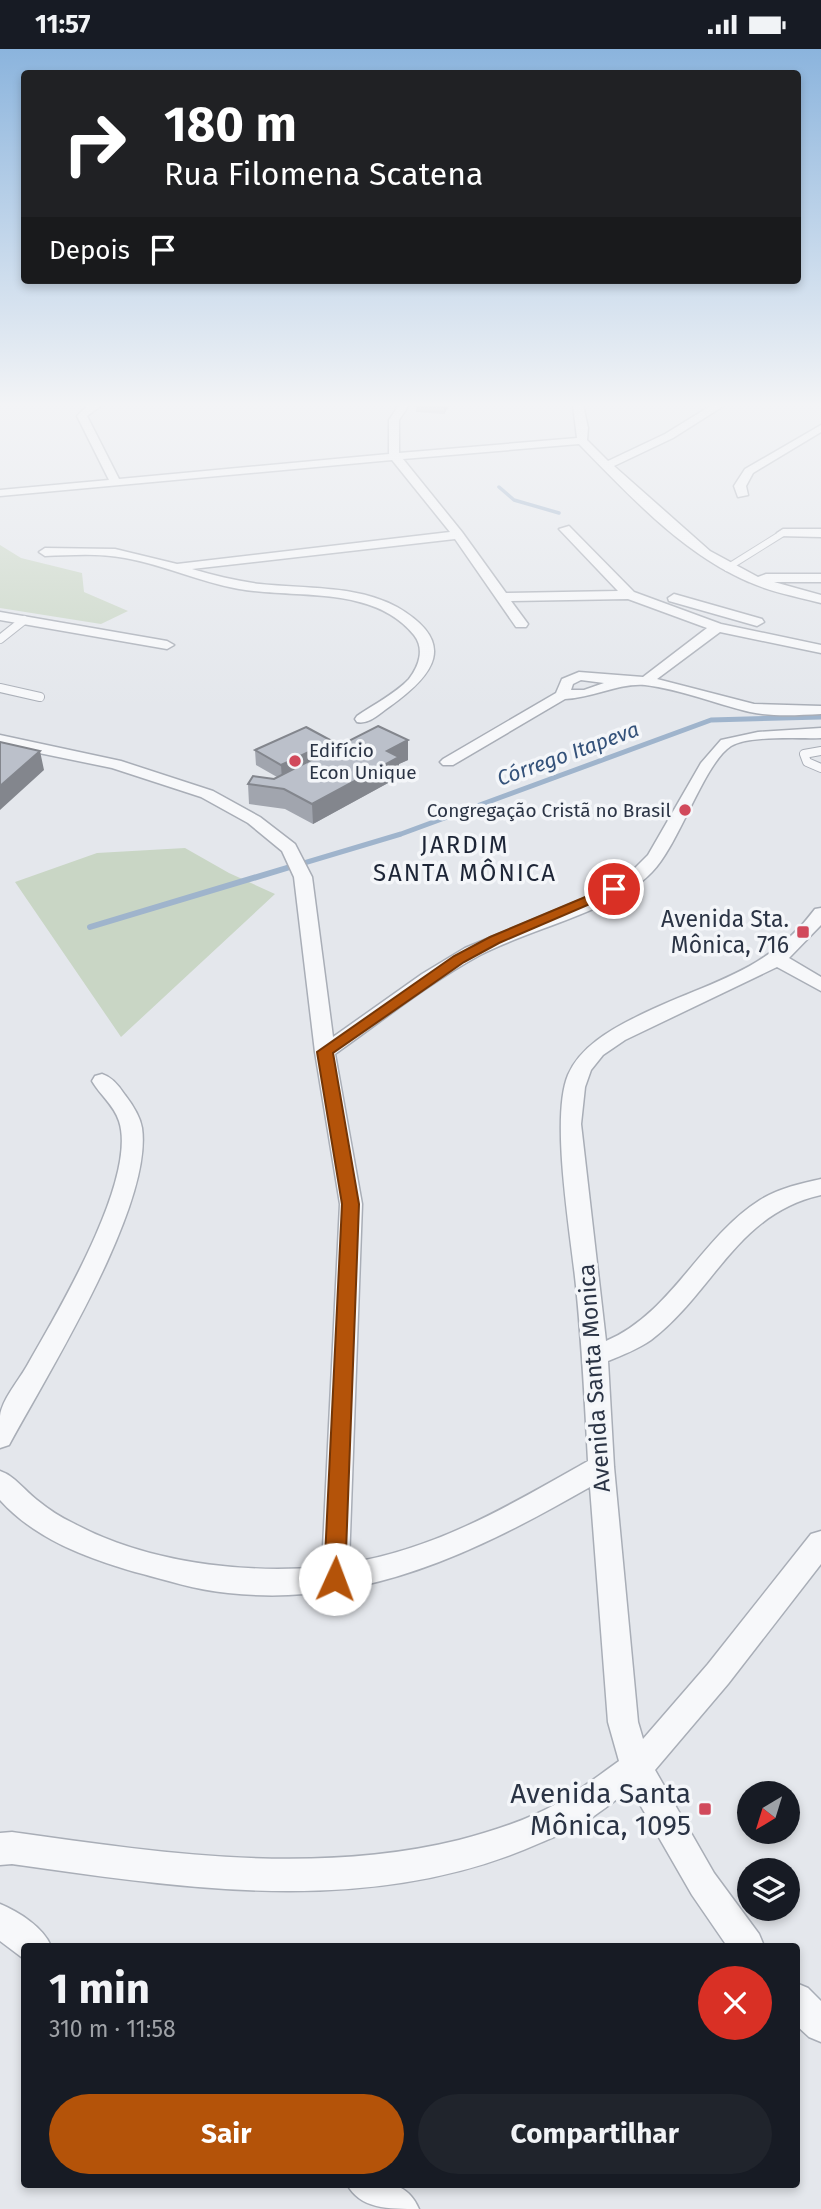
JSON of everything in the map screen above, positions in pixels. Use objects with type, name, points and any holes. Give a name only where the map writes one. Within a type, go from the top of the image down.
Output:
[{"type":"street","points":[[435,506],[521,624]]},
{"type":"street","points":[[651,506],[681,535],[727,568],[754,580],[821,599]]},
{"type":"street","points":[[565,529],[629,595]]},
{"type":"street","points":[[783,533],[821,533]]},
{"type":"street","points":[[175,567],[458,535]]},
{"type":"street","points":[[46,552],[108,551],[243,586],[338,593],[362,599],[406,618],[426,641],[426,662],[413,683],[362,719]]},
{"type":"street","points":[[754,580],[821,578]]},
{"type":"street","points":[[503,597],[629,595],[718,627],[821,649]]},
{"type":"street","points":[[652,602],[661,598],[678,598],[765,624],[821,636]]},
{"type":"street","points":[[0,615],[167,645]]},
{"type":"street","points":[[646,681],[718,627]]},
{"type":"street","points":[[562,695],[567,682],[579,676],[646,681],[754,708],[784,711],[821,710]]},
{"type":"street","points":[[448,762],[562,695],[585,694],[623,681]]},
{"type":"street","points":[[325,1052],[459,959],[494,940],[585,903],[634,878],[646,868],[668,838],[721,746],[739,740],[821,733]]},
{"type":"street","points":[[0,740],[116,764],[207,794],[254,820],[289,848],[299,869],[325,1052],[351,1204],[335,1579]]},
{"type":"street","name":"Avenida Santa Monica","points":[[745,1943],[704,1884],[636,1767],[623,1722],[594,1356],[571,1124],[574,1087],[582,1067],[597,1051],[620,1034],[739,980],[777,959],[809,929],[821,913]]},
{"type":"street","points":[[777,959],[821,985]]},
{"type":"street","points":[[0,1437],[99,1253],[125,1187],[133,1148],[132,1127],[124,1109],[102,1081]]},
{"type":"street","points":[[594,1356],[629,1342],[652,1325],[721,1245],[766,1207],[791,1193],[821,1187]]},
{"type":"street","points":[[0,1482],[22,1507],[52,1527],[107,1552],[200,1577],[265,1583],[335,1579],[400,1564],[453,1545],[601,1467]]},
{"type":"street","points":[[0,1849],[12,1848],[96,1860],[270,1877],[345,1875],[446,1861],[506,1844],[569,1814],[636,1767],[711,1682],[821,1543]]},
{"type":"street","points":[[0,1920],[30,1943]]},
{"type":"street","points":[[800,2004],[821,2025]]},
{"type":"street","points":[[371,2188],[400,2209]]},
{"type":"lane","points":[[727,568],[783,533]]},
{"type":"lane","points":[[0,639],[24,620]]},
{"type":"lane","points":[[0,688],[40,697]]},
{"type":"lane","points":[[821,751],[804,754],[807,762],[821,768]]},
{"type":"green space","points":[[0,545],[21,558],[82,573],[84,592],[128,611],[101,624],[0,608]]},
{"type":"green space","points":[[185,848],[229,873],[275,894],[121,1037],[15,882],[97,853]]},
{"type":"building","points":[[378,726],[408,740],[387,751],[399,757],[312,804],[284,789],[248,784],[253,776],[274,779]]},
{"type":"building","points":[[306,727],[332,741],[281,765],[255,750]]},
{"type":"building","points":[[0,742],[40,751],[0,786]]},
{"type":"waterway","points":[[534,506],[559,513]]},
{"type":"waterway","name":"Córrego Itapeva","points":[[294,866],[401,834],[711,720],[821,717]]},
{"type":"waterway","name":"Córrego Itapeva","points":[[90,927],[300,864]]},
{"type":"place","name":"Edifício Econ Unique","points":[[295,761]]},
{"type":"place","name":"Congregação Cristã no Brasil","points":[[685,810]]},
{"type":"place","name":"Avenida Sta. Mônica, 716","points":[[803,932]]},
{"type":"place","name":"Avenida Santa Mônica, 1095","points":[[705,1809]]},
{"type":"district","name":"JARDIM SANTA MÔNICA","points":[[465,859]]},
{"type":"route","points":[[335,1579],[351,1204],[325,1052],[459,959],[494,940],[614,889]]}]
